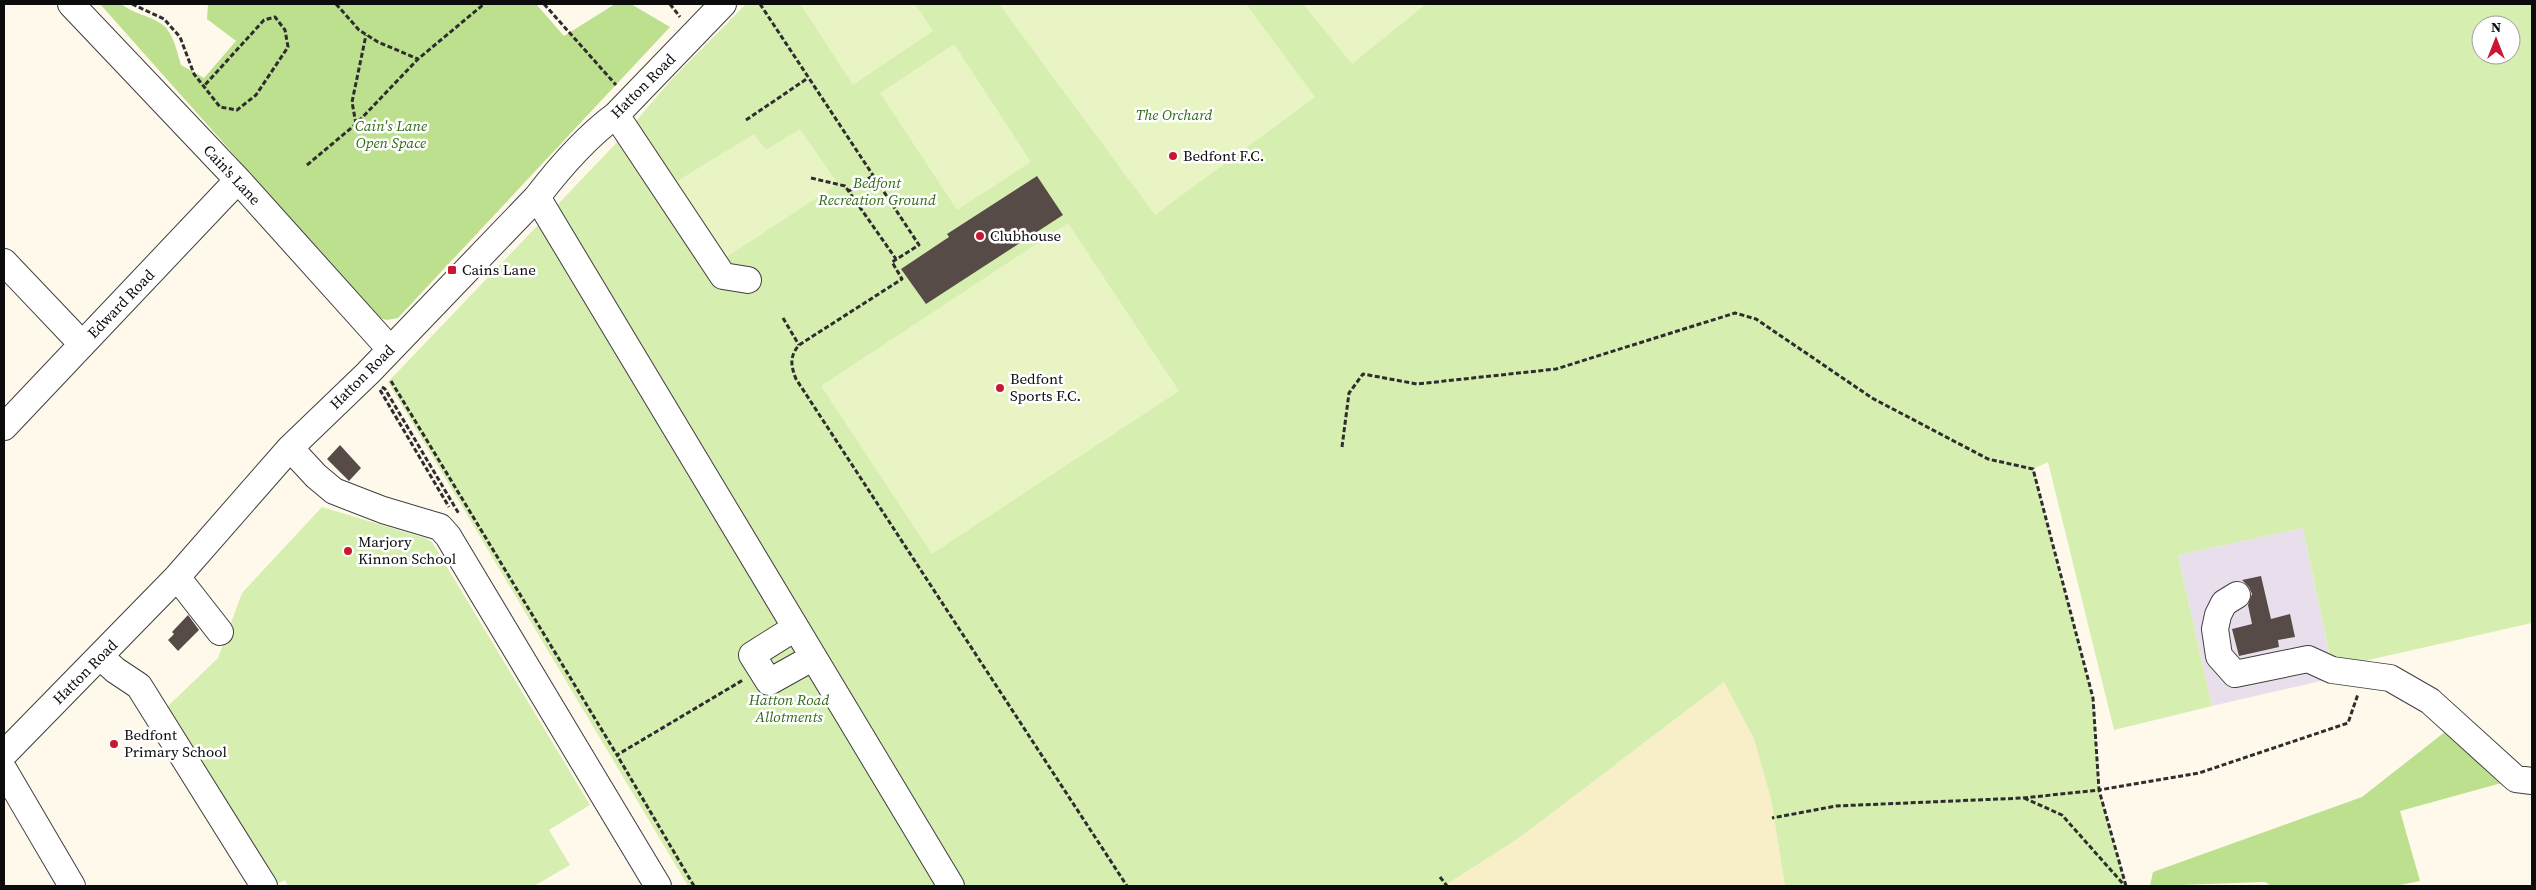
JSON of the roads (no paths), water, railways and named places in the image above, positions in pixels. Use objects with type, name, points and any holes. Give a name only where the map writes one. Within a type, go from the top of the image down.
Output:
[{"type":"street","name":"Cain's Lane","points":[[71,4],[238,180],[383,357]]},
{"type":"street","name":"Hatton Road","points":[[4,754],[101,657],[177,577],[290,448],[383,357],[537,197],[556,172],[598,128],[623,108],[723,4]]},
{"type":"street","points":[[623,108],[723,276],[748,280]]},
{"type":"street","name":"Edward Road","points":[[4,427],[238,180]]},
{"type":"street","points":[[537,197],[812,658],[951,886]]},
{"type":"street","points":[[4,262],[82,344]]},
{"type":"street","points":[[290,448],[316,476],[334,491],[383,510],[440,527],[448,536],[658,886]]},
{"type":"street","points":[[177,577],[220,632]]},
{"type":"street","points":[[2237,595],[2224,603],[2218,614],[2215,629],[2219,656],[2235,674],[2308,659],[2332,670],[2390,678],[2430,701],[2516,779],[2532,781]]},
{"type":"street","points":[[795,628],[752,654],[761,670],[769,682],[812,658]]},
{"type":"street","points":[[101,657],[115,670],[139,686],[264,886]]},
{"type":"street","points":[[4,770],[72,886]]},
{"type":"place","name":"Bedfont F.C.","points":[[1173,156]]},
{"type":"place","name":"Clubhouse","points":[[980,236]]},
{"type":"place","name":"Cains Lane","points":[[452,270]]},
{"type":"place","name":"Bedfont Sports F.C.","points":[[1000,388]]},
{"type":"place","name":"Marjory Kinnon School","points":[[348,551]]},
{"type":"place","name":"Bedfont Primary School","points":[[114,744]]},
{"type":"park label","name":"The Orchard","points":[[1174,115]]},
{"type":"park label","name":"Cain's Lane Open Space","points":[[391,134]]},
{"type":"park label","name":"Bedfont Recreation Ground","points":[[877,192]]},
{"type":"park label","name":"Hatton Road Allotments","points":[[789,708]]}]
